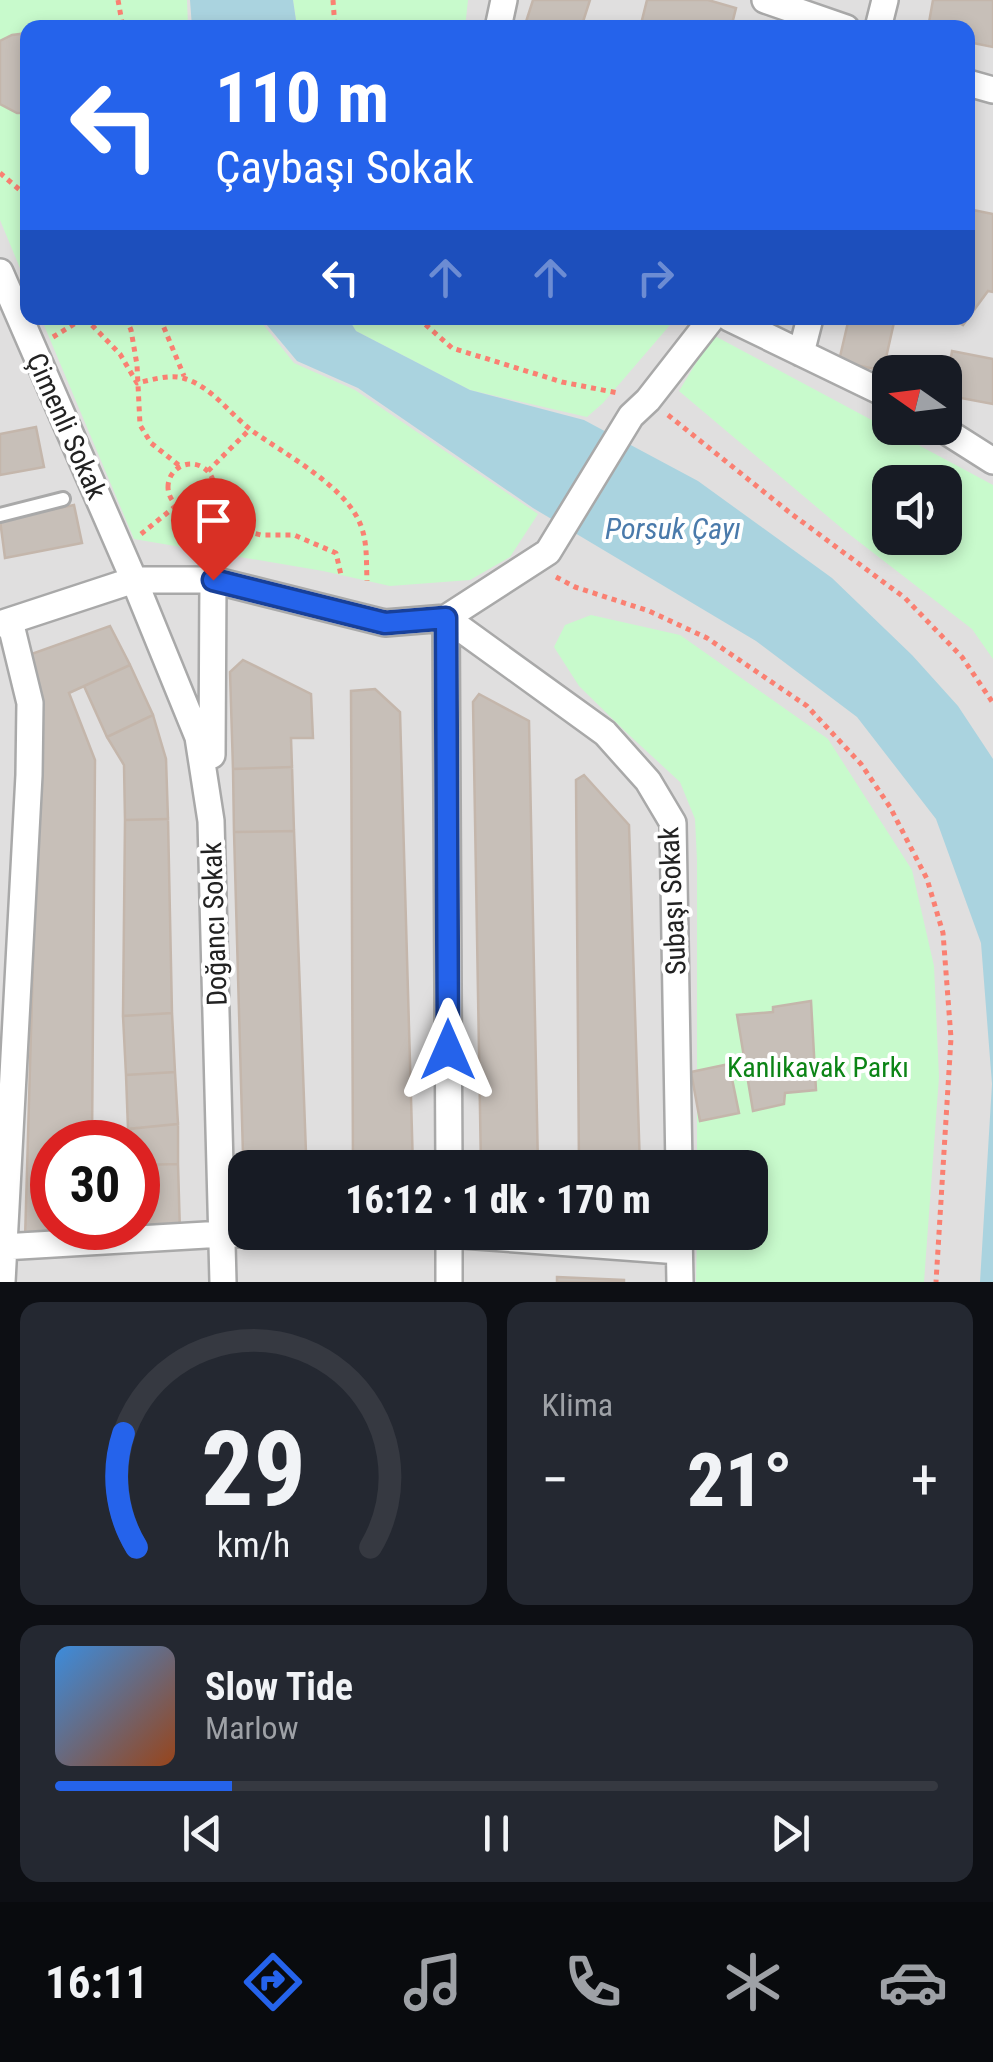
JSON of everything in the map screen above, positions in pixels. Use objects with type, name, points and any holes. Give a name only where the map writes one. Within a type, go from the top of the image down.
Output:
[{"type":"street","points":[[765,0],[823,20]]},
{"type":"street","name":"Çimenli Sokak","points":[[0,272],[20,318]]},
{"type":"street","name":"Çimenli Sokak","points":[[23,325],[134,580]]},
{"type":"street","points":[[2,1282],[30,739],[30,703],[5,623],[134,580],[213,580],[385,623],[446,618],[539,558],[640,408],[706,325]]},
{"type":"street","points":[[743,325],[872,387]]},
{"type":"street","points":[[801,353],[808,325]]},
{"type":"street","points":[[962,441],[993,461]]},
{"type":"street","name":"Doğancı Sokak","points":[[134,580],[198,737],[211,822],[223,1282]]},
{"type":"street","points":[[211,822],[213,580]]},
{"type":"street","points":[[446,618],[449,1150]]},
{"type":"street","name":"Subaşı Sokak","points":[[446,618],[605,733],[648,781],[673,823],[679,1150]]},
{"type":"street","points":[[3,1247],[228,1234]]},
{"type":"street","points":[[449,1250],[449,1282]]},
{"type":"street","points":[[679,1250],[680,1282]]},
{"type":"lane","points":[[0,515],[62,499]]},
{"type":"path","points":[[0,173],[20,190]]},
{"type":"path","points":[[50,338],[73,325]]},
{"type":"path","points":[[92,325],[120,354],[137,383]]},
{"type":"path","points":[[128,325],[134,348],[140,426],[151,444],[180,467]]},
{"type":"path","points":[[163,325],[185,378]]},
{"type":"path","points":[[426,325],[452,348],[640,408],[905,598],[962,657],[993,703]]},
{"type":"path","points":[[137,383],[180,376],[203,387],[347,502],[359,520],[366,542],[366,580]]},
{"type":"path","points":[[208,471],[250,428]]},
{"type":"path","points":[[195,464],[208,471],[214,493],[205,506],[191,510],[177,505],[168,484],[180,467],[195,464]]},
{"type":"path","points":[[134,539],[177,505]]},
{"type":"path","points":[[205,506],[229,527],[260,535],[294,535],[336,553],[341,575]]},
{"type":"path","points":[[539,558],[575,586],[648,611],[707,638],[807,706],[861,764],[890,808],[927,879],[943,933],[950,1038],[936,1282]]},
{"type":"shaded area","points":[[0,0],[993,0],[993,1282],[0,1282]]},
{"type":"green space","points":[[0,0],[187,0],[188,20],[20,20],[20,268],[0,220]]},
{"type":"green space","points":[[293,0],[468,0],[466,20],[296,20]]},
{"type":"green space","points":[[44,325],[264,325],[294,363],[355,390],[538,514],[510,557],[470,580],[390,586],[134,539]]},
{"type":"green space","points":[[352,325],[670,325],[587,417],[470,390],[356,331]]},
{"type":"green space","points":[[713,335],[872,420],[872,445],[918,445],[956,465],[872,465],[872,552],[679,391]]},
{"type":"green space","points":[[962,468],[993,485],[993,659],[972,629],[876,555],[962,555]]},
{"type":"green space","name":"Kanlıkavak Parkı","points":[[591,615],[680,635],[828,739],[912,870],[934,966],[939,1077],[924,1282],[696,1282],[697,1250],[768,1250],[768,1150],[697,1150],[695,819],[680,782],[579,686],[554,647],[565,625]]},
{"type":"water","points":[[190,0],[293,0],[296,20],[191,20]]},
{"type":"water","name":"Porsuk Çayı","points":[[267,325],[352,325],[356,331],[470,390],[584,420],[698,481],[832,578],[958,706],[993,759],[993,1282],[980,1282],[992,1084],[981,943],[936,819],[857,717],[756,641],[533,508],[358,388],[297,361]]},
{"type":"building","points":[[533,0],[590,0],[584,20],[527,20]]},
{"type":"building","points":[[647,0],[708,0],[736,8],[733,20],[642,20]]},
{"type":"building","points":[[933,0],[993,0],[993,47],[975,43],[975,20],[929,20]]},
{"type":"building","points":[[20,34],[20,113],[0,104],[0,41]]},
{"type":"building","points":[[975,210],[993,214],[993,292],[988,291],[975,309]]},
{"type":"building","points":[[847,325],[893,325],[887,355],[872,355],[872,368],[839,361]]},
{"type":"building","points":[[952,351],[993,359],[993,404],[962,398],[962,355],[951,355]]},
{"type":"building","points":[[36,427],[44,467],[0,475],[0,434]]},
{"type":"building","points":[[74,505],[82,543],[5,558],[0,520]]},
{"type":"building","points":[[110,626],[130,665],[69,693],[95,760],[92,1120],[30,1120],[30,1240],[25,1240],[40,720],[23,657]]},
{"type":"building","points":[[243,660],[311,694],[313,738],[291,738],[292,767],[233,769],[230,672]]},
{"type":"building","points":[[130,665],[153,715],[107,737],[84,686]]},
{"type":"building","points":[[375,689],[400,712],[412,1150],[353,1150],[351,691]]},
{"type":"building","points":[[479,694],[529,721],[538,1150],[481,1150],[473,702]]},
{"type":"building","points":[[153,715],[166,759],[168,819],[125,820],[124,765],[107,737]]},
{"type":"building","points":[[292,767],[294,831],[234,832],[233,769]]},
{"type":"building","points":[[584,775],[629,825],[639,1150],[579,1150],[576,780]]},
{"type":"building","points":[[168,819],[172,1013],[123,1016],[125,820]]},
{"type":"building","points":[[294,831],[306,1150],[243,1150],[234,832]]},
{"type":"building","points":[[811,1001],[816,1090],[785,1093],[784,1104],[753,1111],[737,1015],[773,1012],[773,1007]]},
{"type":"building","points":[[172,1013],[175,1072],[126,1075],[123,1016]]},
{"type":"building","points":[[729,1064],[739,1113],[700,1121],[691,1072]]},
{"type":"building","points":[[175,1072],[178,1124],[160,1126],[160,1120],[128,1120],[126,1075]]},
{"type":"building","points":[[178,1124],[178,1164],[160,1164],[160,1126]]},
{"type":"building","points":[[160,1164],[178,1164],[180,1233],[160,1231]]},
{"type":"building","points":[[557,1277],[624,1280],[624,1282],[557,1282]]},
{"type":"route","points":[[213,580],[385,623],[446,618],[448,1050]]}]
